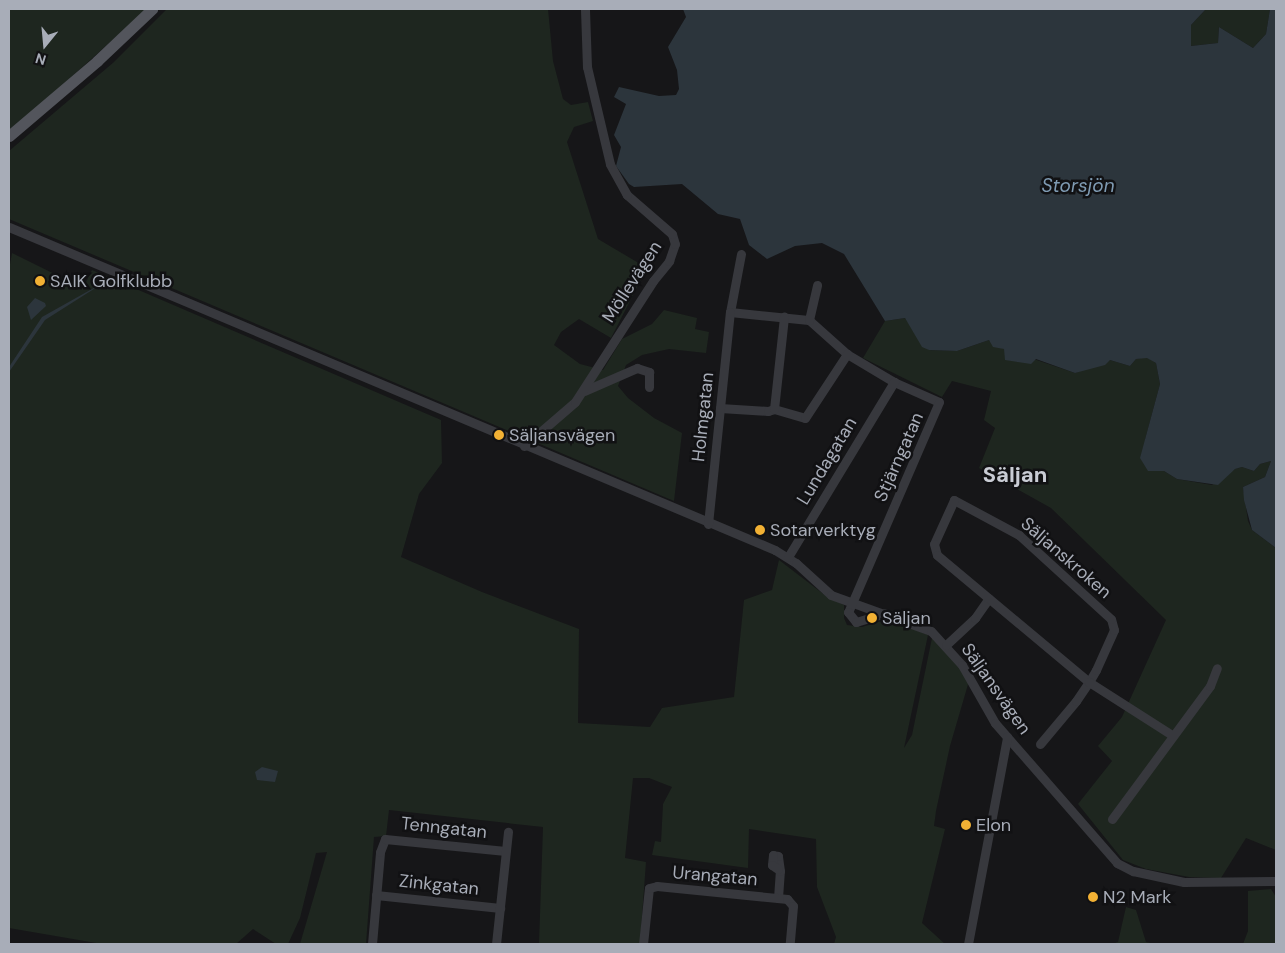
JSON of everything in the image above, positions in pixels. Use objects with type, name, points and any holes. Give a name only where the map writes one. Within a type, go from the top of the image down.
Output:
[{"type":"main road","points":[[9,136],[104,56],[152,9]]},
{"type":"street","name":"Möllevägen","points":[[524,446],[571,406],[583,392],[617,335],[669,261],[675,244],[672,234],[627,195],[610,164],[587,67],[585,9]]},
{"type":"street","name":"Säljansvägen","points":[[9,227],[788,557],[831,595],[926,628],[946,645],[962,665],[995,723],[1094,838],[1124,866],[1184,882],[1276,880]]},
{"type":"street","points":[[742,254],[730,312],[809,320],[817,285]]},
{"type":"street","name":"Holmgatan","points":[[708,524],[730,312]]},
{"type":"street","points":[[774,409],[784,317]]},
{"type":"street","name":"Stjärngatan","points":[[809,320],[846,354],[894,382],[934,398],[940,404],[851,602]]},
{"type":"street","points":[[720,408],[768,412],[774,409],[801,418],[808,416],[846,354]]},
{"type":"street","points":[[583,392],[637,368],[648,372],[649,387]]},
{"type":"street","name":"Lundagatan","points":[[788,557],[894,382]]},
{"type":"street","name":"Säljanskroken","points":[[988,598],[937,555],[934,544],[954,500],[1019,535],[1111,619],[1112,633],[1089,682],[1040,744]]},
{"type":"street","points":[[946,645],[975,618],[988,598],[1089,682],[1172,736]]},
{"type":"street","points":[[851,602],[848,612],[853,622],[884,613]]},
{"type":"street","points":[[1112,819],[1210,686],[1217,668]]},
{"type":"street","points":[[968,944],[1007,737]]},
{"type":"street","points":[[496,944],[508,832]]},
{"type":"street","name":"Tenngatan","points":[[376,895],[381,844],[388,838],[506,851]]},
{"type":"street","name":"Urangatan","points":[[778,869],[778,898]]},
{"type":"street","name":"Urangatan","points":[[643,944],[649,888],[778,898],[791,901],[790,944]]},
{"type":"street","points":[[372,944],[376,895]]},
{"type":"street","name":"Zinkgatan","points":[[376,895],[500,908]]},
{"type":"street","points":[[643,944],[648,944]]},
{"type":"shaded area","points":[[9,9],[147,9],[9,133]]},
{"type":"shaded area","points":[[167,9],[548,9],[553,61],[563,99],[571,105],[588,102],[593,121],[574,127],[567,142],[598,239],[647,268],[611,338],[579,319],[561,332],[554,345],[580,364],[603,370],[622,339],[652,324],[664,310],[697,318],[695,329],[709,332],[706,353],[669,349],[642,355],[626,365],[618,386],[628,398],[654,418],[682,433],[674,501],[9,219],[9,151],[114,62]]},
{"type":"shaded area","points":[[1206,9],[1270,9],[1266,34],[1253,48],[1219,27],[1218,43],[1191,46],[1191,25]]},
{"type":"shaded area","points":[[12,253],[83,288],[92,270],[441,420],[442,463],[419,494],[401,557],[482,592],[579,629],[578,723],[650,727],[662,708],[734,697],[744,600],[772,590],[779,560],[826,596],[844,605],[844,618],[847,625],[862,627],[888,619],[928,635],[904,748],[912,735],[932,638],[950,654],[969,681],[950,746],[936,811],[934,826],[945,829],[922,923],[945,944],[834,944],[836,937],[817,887],[816,839],[749,829],[748,868],[652,855],[655,841],[661,842],[663,804],[672,787],[649,778],[633,778],[625,858],[646,862],[640,943],[539,944],[543,827],[389,810],[386,836],[374,837],[366,944],[300,944],[327,852],[316,853],[300,918],[288,944],[276,944],[253,929],[236,944],[102,944],[9,928],[9,270]]},
{"type":"shaded area","points":[[905,318],[929,350],[957,351],[989,340],[1004,349],[1075,373],[1110,360],[1130,366],[1136,359],[1147,357],[1156,363],[1160,384],[1145,440],[1164,471],[1177,479],[1212,485],[1235,469],[1242,467],[1254,471],[1260,464],[1271,461],[1265,477],[1243,487],[1248,521],[1252,530],[1276,548],[1276,850],[1246,838],[1221,878],[1189,877],[1146,869],[1123,860],[1078,804],[1112,761],[1098,746],[1122,717],[1166,620],[1051,508],[979,468],[995,428],[984,420],[991,391],[952,381],[942,397],[863,358],[885,321]]},
{"type":"shaded area","points":[[1271,889],[1276,897],[1276,944],[1243,944],[1248,931],[1248,891]]},
{"type":"shaded area","points":[[1126,907],[1136,910],[1146,942],[1156,944],[1112,944],[1118,942]]},
{"type":"water","name":"Storsjön","points":[[683,9],[1206,9],[1191,25],[1191,46],[1218,43],[1219,27],[1253,48],[1266,34],[1270,9],[1276,9],[1276,548],[1252,530],[1244,500],[1243,487],[1265,477],[1271,461],[1260,464],[1254,471],[1242,467],[1235,469],[1218,485],[1177,479],[1164,471],[1148,471],[1140,458],[1160,384],[1156,363],[1147,358],[1136,359],[1130,366],[1110,360],[1105,365],[1075,373],[1036,359],[1031,364],[1005,360],[1004,349],[993,347],[989,340],[957,351],[929,350],[922,347],[905,318],[885,321],[844,254],[822,243],[795,246],[767,259],[749,245],[740,219],[718,214],[682,184],[634,187],[629,184],[616,166],[621,147],[614,135],[626,104],[614,97],[619,87],[659,96],[676,95],[679,89],[677,70],[668,47],[686,17]]},
{"type":"water","points":[[108,280],[45,320],[9,372],[9,367],[42,317]]},
{"type":"water","points":[[35,298],[45,303],[46,306],[31,320],[27,307]]},
{"type":"water","points":[[262,767],[278,771],[275,782],[257,780],[255,772]]},
{"type":"place","name":"SAIK Golfklubb","points":[[40,281]]},
{"type":"place","name":"Säljansvägen","points":[[499,435]]},
{"type":"place","name":"Sotarverktyg","points":[[760,530]]},
{"type":"place","name":"Säljan","points":[[872,618]]},
{"type":"place","name":"Elon","points":[[966,825]]},
{"type":"place","name":"N2 Mark","points":[[1093,897]]},
{"type":"district","name":"Säljan","points":[[1015,475]]}]
